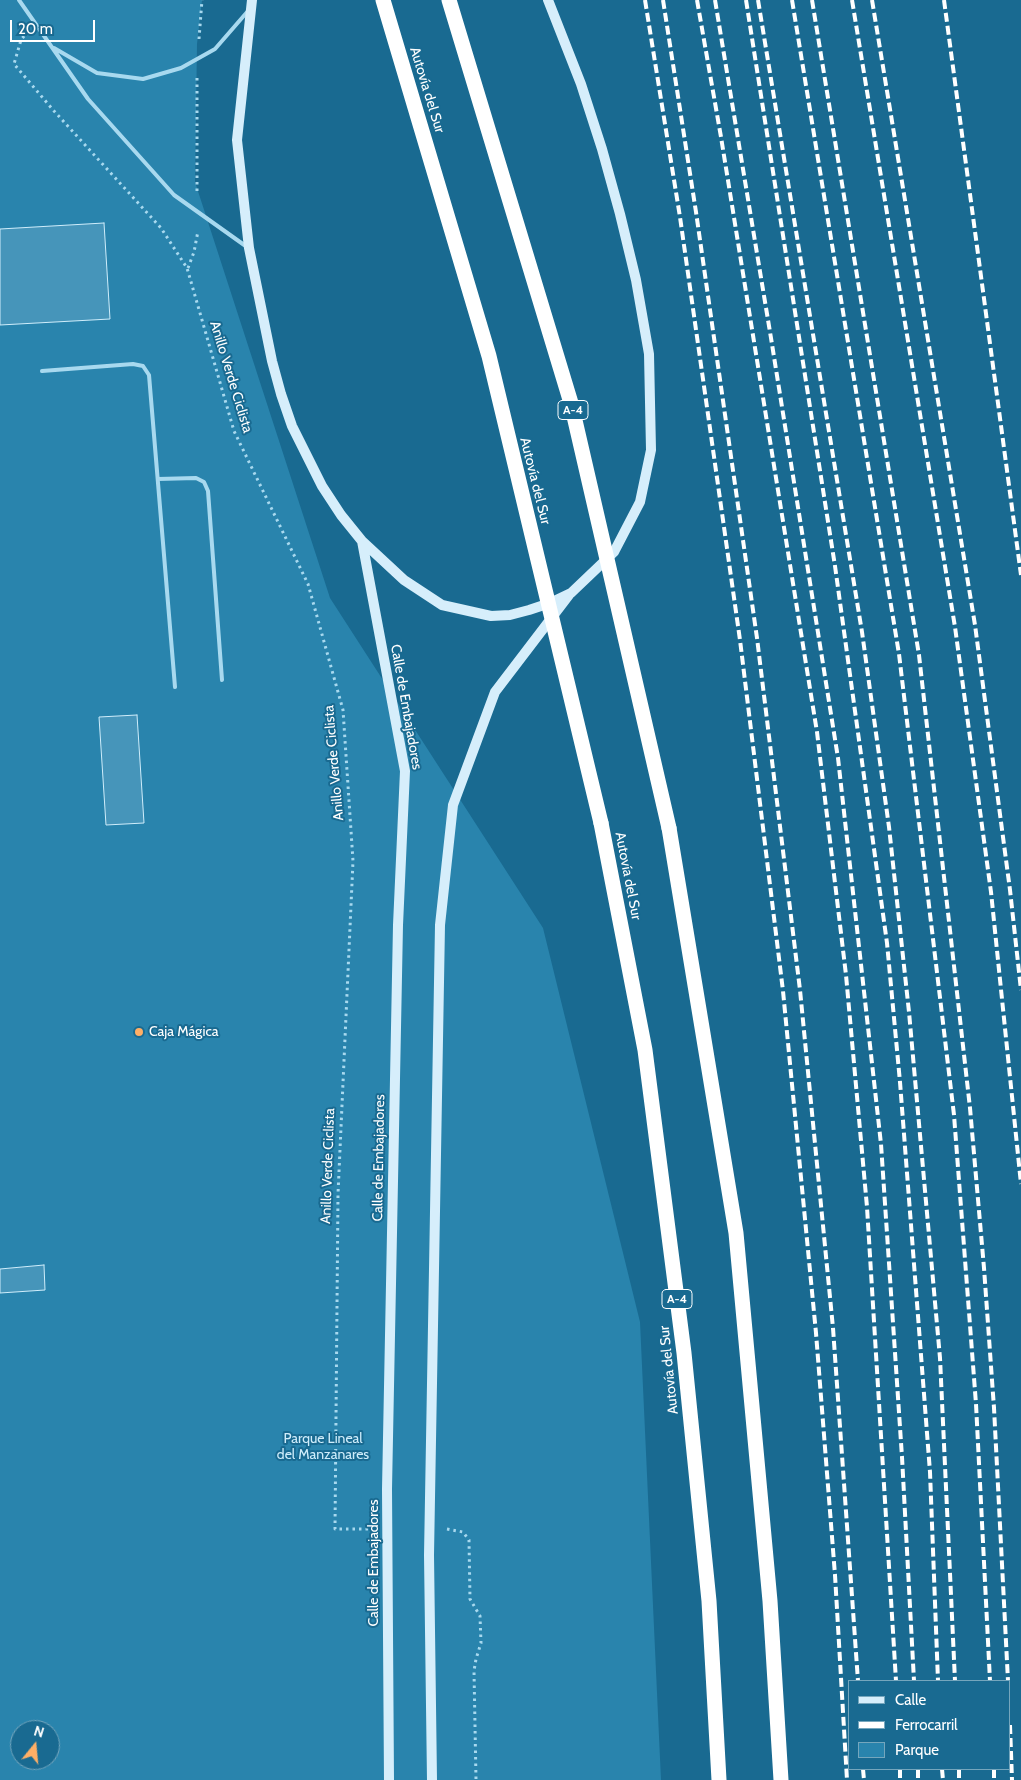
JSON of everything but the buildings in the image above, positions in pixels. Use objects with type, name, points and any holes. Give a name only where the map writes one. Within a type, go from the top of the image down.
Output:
[{"type":"highway","name":"Autovía del Sur","points":[[383,0],[489,356],[601,822],[645,1050],[684,1353],[709,1600],[719,1780]]},
{"type":"highway","name":"A-4","points":[[449,0],[572,403],[669,828],[736,1233],[770,1601],[781,1780]]},
{"type":"main road","points":[[432,1780],[429,1555],[439,934],[453,805],[495,692],[571,593],[614,552],[640,502],[651,450],[649,354],[636,280],[602,149],[581,84],[548,0]]},
{"type":"main road","points":[[252,3],[237,140],[249,248],[280,394],[292,426],[322,486],[341,515],[362,541],[404,580],[442,605],[490,616],[510,615],[550,603],[571,593]]},
{"type":"main road","name":"Calle de Embajadores","points":[[362,541],[405,771],[398,925],[387,1479],[389,1780]]},
{"type":"lane","points":[[19,0],[88,99],[174,195],[249,248]]},
{"type":"lane","points":[[52,46],[97,73],[143,79],[181,68],[215,49],[252,3]]},
{"type":"lane","points":[[42,371],[133,364],[142,366],[148,375],[175,687]]},
{"type":"lane","points":[[158,479],[196,478],[204,482],[208,491],[222,680]]},
{"type":"path","points":[[188,268],[197,236],[198,59],[202,0]]},
{"type":"path","name":"Anillo Verde Ciclista","points":[[34,24],[21,40],[14,64],[54,111],[161,228],[188,268],[234,431],[308,584],[343,710],[353,861],[338,1194],[335,1529],[373,1529]]},
{"type":"path","points":[[443,1529],[453,1529],[462,1532],[469,1540],[470,1599],[480,1616],[481,1643],[474,1671],[476,1780]]},
{"type":"green space","name":"Parque Lineal del Manzanares","points":[[0,0],[202,0],[197,44],[195,182],[330,598],[543,928],[640,1322],[661,1780],[0,1780]]},
{"type":"railway","points":[[645,0],[680,217],[740,640],[783,991],[816,1333],[835,1575],[847,1780]]},
{"type":"railway","points":[[663,0],[696,212],[757,638],[800,990],[833,1328],[858,1680]]},
{"type":"railway","points":[[697,0],[721,137],[817,732],[846,975],[867,1207],[896,1680]]},
{"type":"railway","points":[[715,0],[838,758],[881,1144],[902,1457],[914,1680]]},
{"type":"railway","points":[[746,0],[835,566],[887,943],[900,1082],[930,1472],[938,1680]]},
{"type":"railway","points":[[758,0],[862,632],[889,827],[909,1012],[940,1358],[955,1680]]},
{"type":"railway","points":[[792,0],[899,654],[954,1115],[976,1404],[990,1680]]},
{"type":"railway","points":[[812,0],[919,655],[970,1108],[984,1268],[994,1408],[1008,1680]]},
{"type":"railway","points":[[852,0],[955,627],[991,892],[1021,1184]]},
{"type":"railway","points":[[872,0],[975,625],[1010,890],[1021,990]]},
{"type":"railway","points":[[944,0],[1021,575]]},
{"type":"railway","points":[[1011,1752],[1012,1780]]},
{"type":"railway","points":[[863,1770],[864,1780]]},
{"type":"railway","points":[[900,1770],[900,1780]]},
{"type":"railway","points":[[918,1770],[918,1780]]},
{"type":"railway","points":[[942,1770],[943,1780]]},
{"type":"railway","points":[[959,1770],[959,1780]]},
{"type":"railway","points":[[994,1770],[994,1780]]},
{"type":"place","name":"Caja Mágica","points":[[139,1032]]}]
